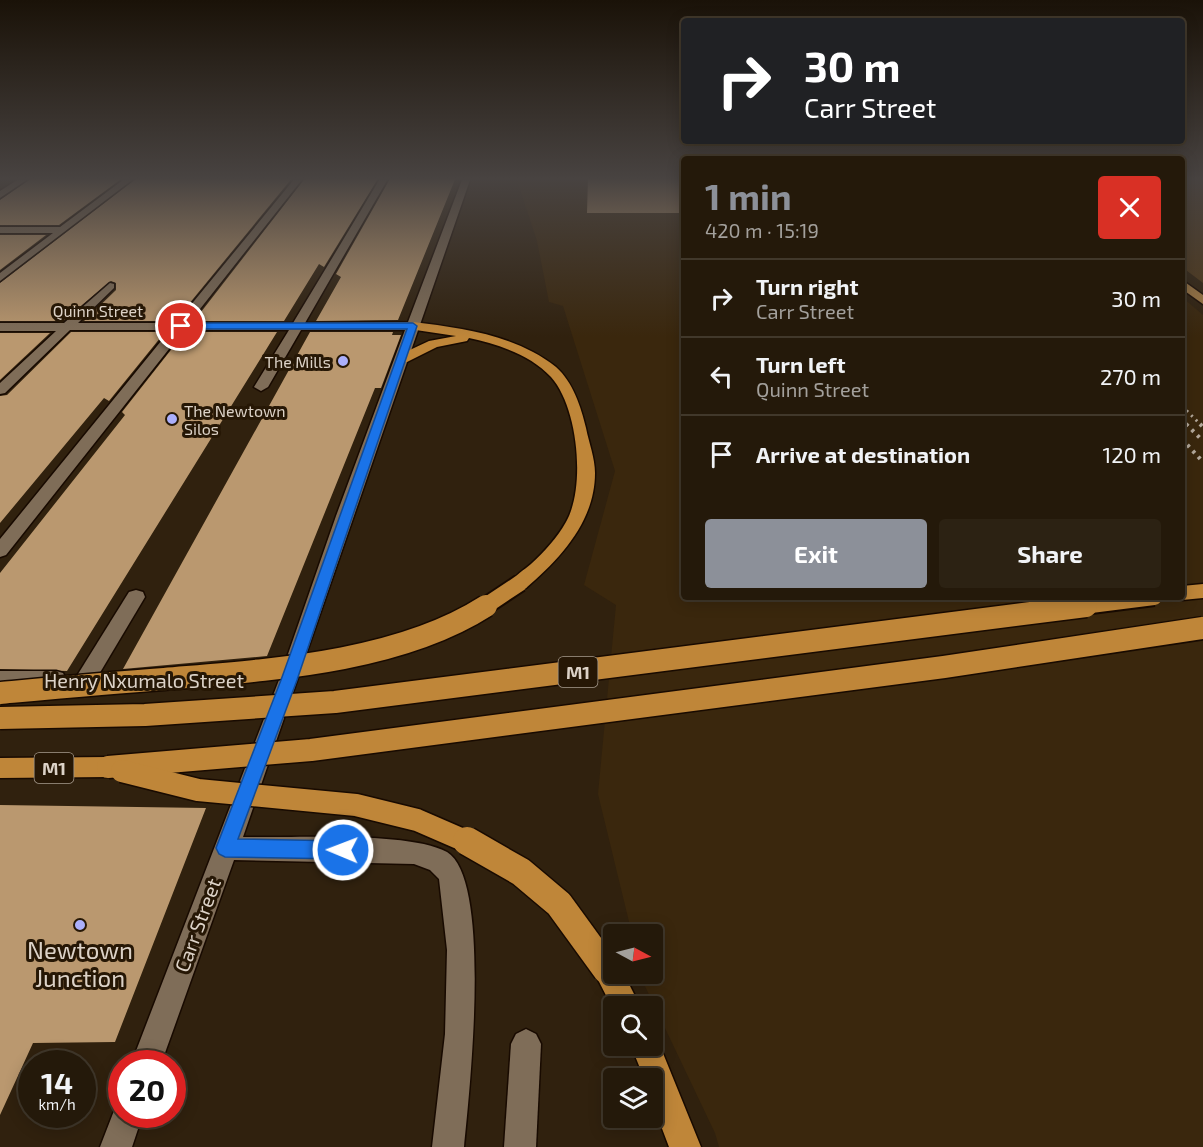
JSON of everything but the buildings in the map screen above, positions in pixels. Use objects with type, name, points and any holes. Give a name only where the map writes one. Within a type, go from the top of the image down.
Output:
[{"type":"highway","points":[[0,693],[246,671],[363,652],[436,630],[502,597],[540,567],[567,534],[586,494],[587,475],[575,413],[559,379],[553,370],[535,358],[501,341],[477,334],[413,326]]},
{"type":"highway","points":[[402,359],[420,348],[444,340],[463,338],[501,341]]},
{"type":"highway","points":[[1185,593],[1203,591]]},
{"type":"highway","name":"M1","points":[[0,718],[145,716],[335,702],[1131,600]]},
{"type":"highway","name":"M1","points":[[0,768],[108,767],[311,750],[944,667],[1203,628]]},
{"type":"highway","points":[[108,767],[198,790],[356,805],[417,820],[469,842],[521,872],[559,904],[607,970],[621,996]]},
{"type":"highway","points":[[650,1056],[686,1147]]},
{"type":"main road","points":[[1185,286],[1203,301]]},
{"type":"street","points":[[0,278],[60,231]]},
{"type":"street","points":[[0,551],[257,231]]},
{"type":"street","points":[[261,387],[294,326],[352,231]]},
{"type":"street","name":"Carr Street","points":[[152,1050],[289,680],[344,516],[447,231]]},
{"type":"street","points":[[0,390],[110,285]]},
{"type":"street","name":"Quinn Street","points":[[0,327],[413,326]]},
{"type":"street","points":[[85,680],[136,597]]},
{"type":"street","name":"Henry Nxumalo Street","points":[[0,679],[289,680]]},
{"type":"street","points":[[225,848],[414,852],[437,860],[448,871],[455,894],[463,964],[459,1039],[448,1147]]},
{"type":"street","points":[[520,1147],[526,1044]]},
{"type":"street","points":[[116,1147],[123,1128]]},
{"type":"shaded area","points":[[534,231],[681,231],[681,600],[1185,600],[1185,300],[1203,315],[1203,1147],[719,1147],[715,1133],[663,1024],[663,996],[650,996],[644,984],[663,984],[663,924],[630,924],[598,794],[616,605],[584,585],[615,471],[563,306],[549,302]]},
{"type":"shaded area","points":[[1185,231],[1203,231],[1203,283],[1185,269]]},
{"type":"railway","points":[[1185,409],[1203,427]]},
{"type":"railway","points":[[1185,423],[1203,441]]},
{"type":"railway","points":[[1185,442],[1203,462]]},
{"type":"place","name":"The Mills","points":[[343,361]]},
{"type":"place","name":"The Newtown Silos","points":[[172,419]]},
{"type":"place","name":"Newtown Junction","points":[[80,925]]},
{"type":"route","points":[[181,326],[413,326],[344,516],[289,680],[225,848],[343,850]]}]
